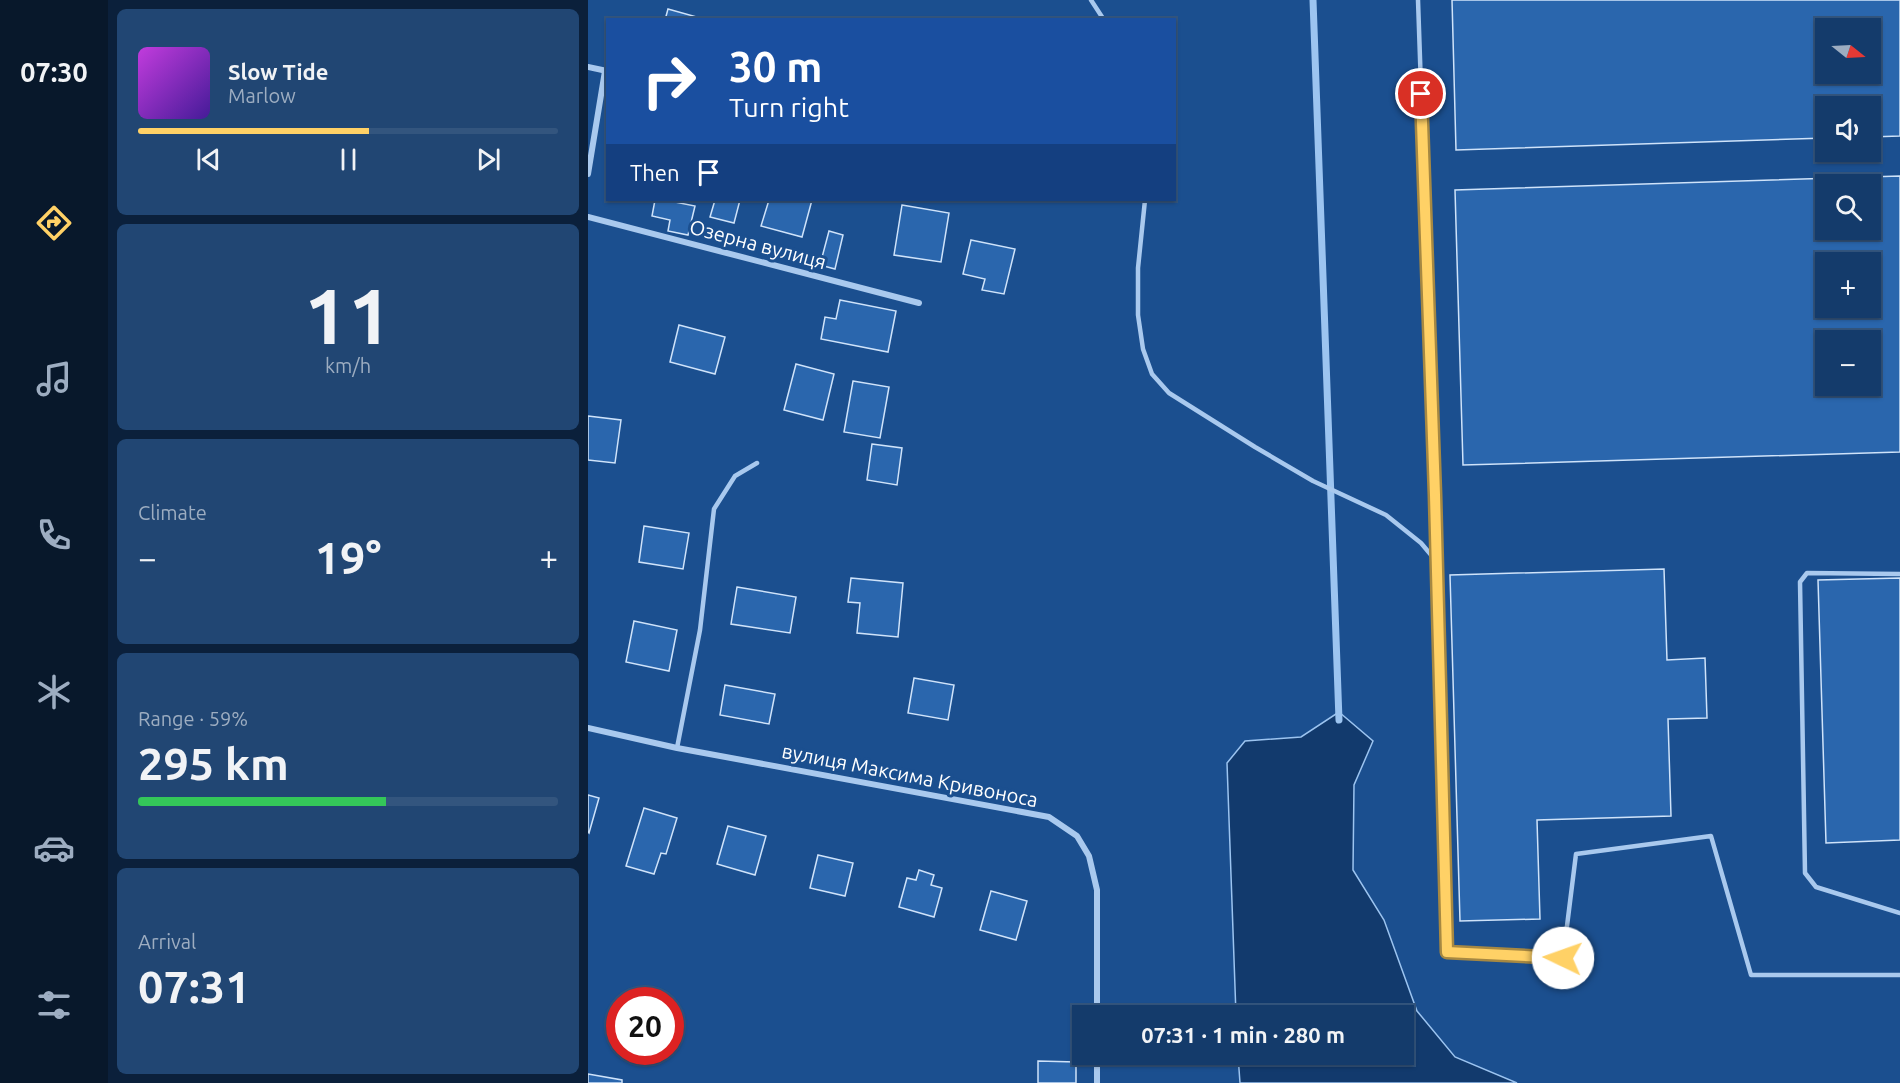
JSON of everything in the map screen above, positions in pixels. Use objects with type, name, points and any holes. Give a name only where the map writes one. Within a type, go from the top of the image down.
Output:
[{"type":"street","points":[[588,67],[606,71],[588,174]]},
{"type":"street","name":"Озерна вулиця","points":[[588,217],[919,303]]},
{"type":"street","name":"вулиця Максима Кривоноса","points":[[588,728],[677,748],[1049,817],[1077,836],[1089,856],[1097,890],[1097,1005]]},
{"type":"street","points":[[1097,1065],[1097,1083]]},
{"type":"lane","points":[[1091,0],[1103,18]]},
{"type":"lane","points":[[1418,0],[1437,562],[1447,952],[1563,958],[1576,854],[1711,836],[1751,975],[1900,975]]},
{"type":"lane","points":[[1145,201],[1138,268],[1138,315],[1143,349],[1152,374],[1169,393],[1195,410],[1313,481],[1386,515],[1421,543],[1437,562]]},
{"type":"lane","points":[[677,748],[700,630],[714,509],[735,476],[757,463]]},
{"type":"lane","points":[[1900,574],[1807,573],[1800,582],[1805,873],[1816,887],[1900,913]]},
{"type":"water","points":[[1339,712],[1373,741],[1354,785],[1353,870],[1384,920],[1417,1011],[1455,1057],[1517,1083],[1240,1083],[1239,1065],[1414,1065],[1414,1005],[1236,1005],[1227,763],[1245,741],[1301,737]]},
{"type":"building","points":[[1452,0],[1900,0],[1900,136],[1881,137],[1881,96],[1815,96],[1815,138],[1456,150]]},
{"type":"building","points":[[668,9],[700,18],[666,18]]},
{"type":"building","points":[[1900,176],[1900,452],[1463,465],[1455,190],[1815,179],[1815,240],[1881,240],[1881,177]]},
{"type":"building","points":[[655,201],[670,201],[695,206],[688,235],[668,231],[670,220],[652,216]]},
{"type":"building","points":[[715,201],[740,201],[734,223],[710,217]]},
{"type":"building","points":[[769,201],[812,201],[802,237],[761,226]]},
{"type":"building","points":[[902,205],[949,213],[941,262],[894,255]]},
{"type":"building","points":[[829,231],[843,235],[835,269],[820,265]]},
{"type":"building","points":[[971,240],[1015,249],[1004,294],[982,290],[985,279],[963,274]]},
{"type":"building","points":[[840,300],[896,311],[888,352],[821,339],[825,317],[836,319]]},
{"type":"building","points":[[679,325],[725,337],[715,374],[670,362]]},
{"type":"building","points":[[796,364],[834,374],[823,420],[784,410]]},
{"type":"building","points":[[853,381],[889,387],[880,438],[844,432]]},
{"type":"building","points":[[588,416],[621,420],[615,463],[588,460]]},
{"type":"building","points":[[872,444],[902,448],[897,485],[867,480]]},
{"type":"building","points":[[644,526],[689,533],[683,569],[639,562]]},
{"type":"building","points":[[1664,569],[1667,660],[1705,658],[1707,718],[1668,719],[1671,816],[1537,820],[1540,919],[1460,921],[1450,575]]},
{"type":"building","points":[[851,578],[903,583],[898,637],[857,633],[860,603],[848,602]]},
{"type":"building","points":[[1900,578],[1900,840],[1826,843],[1818,580]]},
{"type":"building","points":[[737,587],[796,597],[790,633],[731,624]]},
{"type":"building","points":[[634,621],[677,630],[669,671],[626,662]]},
{"type":"building","points":[[914,678],[954,685],[948,720],[908,713]]},
{"type":"building","points":[[725,685],[775,694],[769,724],[720,715]]},
{"type":"building","points":[[588,795],[599,798],[589,833],[588,832]]},
{"type":"building","points":[[644,808],[677,818],[666,854],[661,853],[654,874],[626,866]]},
{"type":"building","points":[[728,826],[766,836],[755,875],[717,864]]},
{"type":"building","points":[[818,855],[853,863],[845,896],[810,888]]},
{"type":"building","points":[[919,870],[934,875],[931,885],[942,888],[934,917],[899,907],[907,878],[916,880]]},
{"type":"building","points":[[991,891],[1027,901],[1016,940],[980,930]]},
{"type":"building","points":[[1038,1061],[1072,1062],[1072,1065],[1076,1065],[1076,1083],[1038,1083]]},
{"type":"building","points":[[588,1074],[622,1080],[622,1083],[588,1083]]},
{"type":"waterway","points":[[1313,0],[1339,720]]},
{"type":"route","points":[[1421,94],[1435,495],[1447,952],[1563,958]]}]
